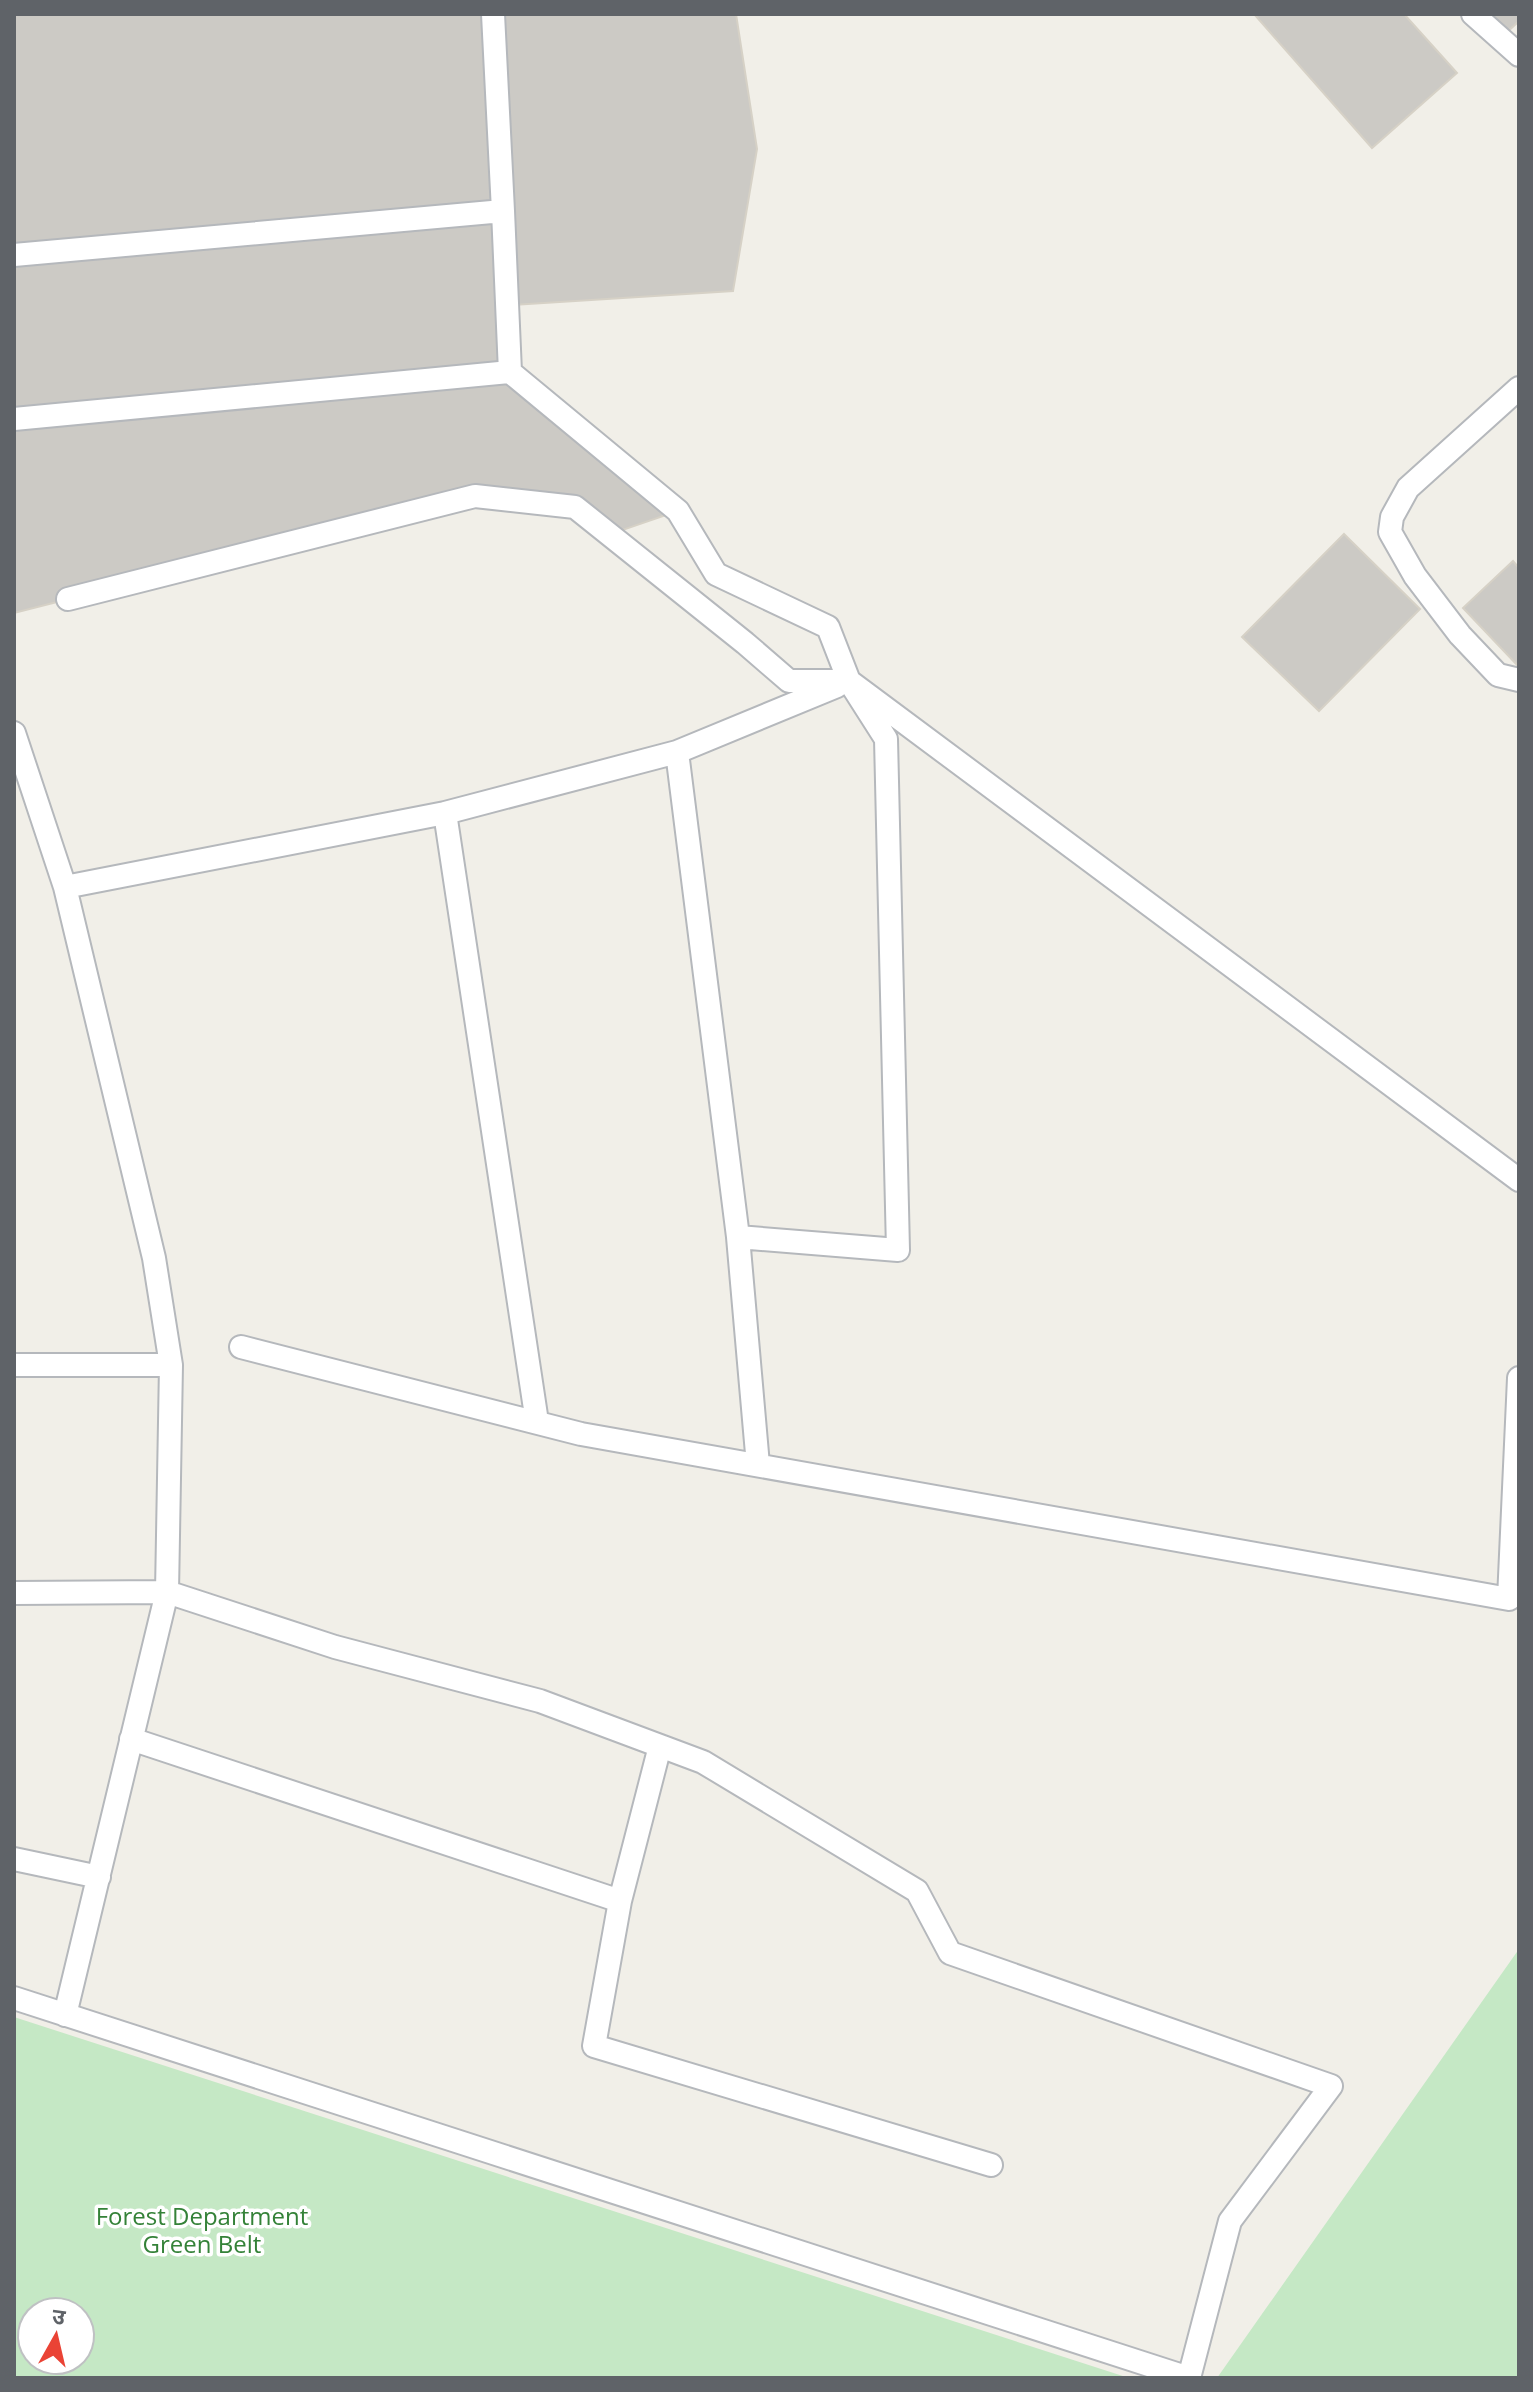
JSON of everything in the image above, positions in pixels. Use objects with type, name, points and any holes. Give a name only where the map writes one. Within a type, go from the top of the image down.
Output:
[{"type":"lane","points":[[493,14],[510,372]]},
{"type":"lane","points":[[1473,14],[1519,55]]},
{"type":"lane","points":[[14,255],[503,211]]},
{"type":"lane","points":[[14,419],[510,372],[678,511],[716,574],[828,627],[849,681],[886,739],[898,1250],[738,1237]]},
{"type":"lane","points":[[1519,388],[1408,488],[1392,517],[1390,532],[1415,576],[1460,635],[1498,675],[1519,680]]},
{"type":"lane","points":[[68,599],[475,496],[575,507],[789,681],[849,681],[1519,1180]]},
{"type":"lane","points":[[65,887],[445,813],[677,752],[849,681]]},
{"type":"lane","points":[[14,733],[65,887],[154,1258],[171,1365],[167,1592],[65,2015]]},
{"type":"lane","points":[[677,752],[738,1237],[758,1465]]},
{"type":"lane","points":[[445,813],[537,1422]]},
{"type":"lane","points":[[241,1347],[581,1434],[1509,1599],[1519,1378]]},
{"type":"lane","points":[[14,1365],[171,1365]]},
{"type":"lane","points":[[14,1593],[167,1592],[335,1647],[540,1701],[703,1762],[917,1891],[950,1953],[1331,2086],[1230,2221],[1189,2378],[14,1998]]},
{"type":"lane","points":[[131,1739],[620,1901]]},
{"type":"lane","points":[[660,1746],[620,1901],[594,2046],[991,2165]]},
{"type":"lane","points":[[14,1859],[99,1877]]},
{"type":"green space","points":[[1519,1949],[1519,2378],[1217,2378]]},
{"type":"green space","name":"Forest Department Green Belt","points":[[14,2017],[1129,2378],[14,2378]]},
{"type":"building","points":[[14,14],[493,14],[510,372],[678,511],[611,534],[575,507],[475,496],[14,613]]},
{"type":"building","points":[[498,14],[736,14],[757,149],[733,291],[513,305]]},
{"type":"building","points":[[1254,14],[1404,14],[1457,73],[1372,148]]},
{"type":"building","points":[[1484,14],[1519,14],[1519,21],[1504,35]]},
{"type":"building","points":[[1344,534],[1420,609],[1319,711],[1242,637]]},
{"type":"building","points":[[1513,561],[1519,568],[1519,667],[1463,608]]}]
